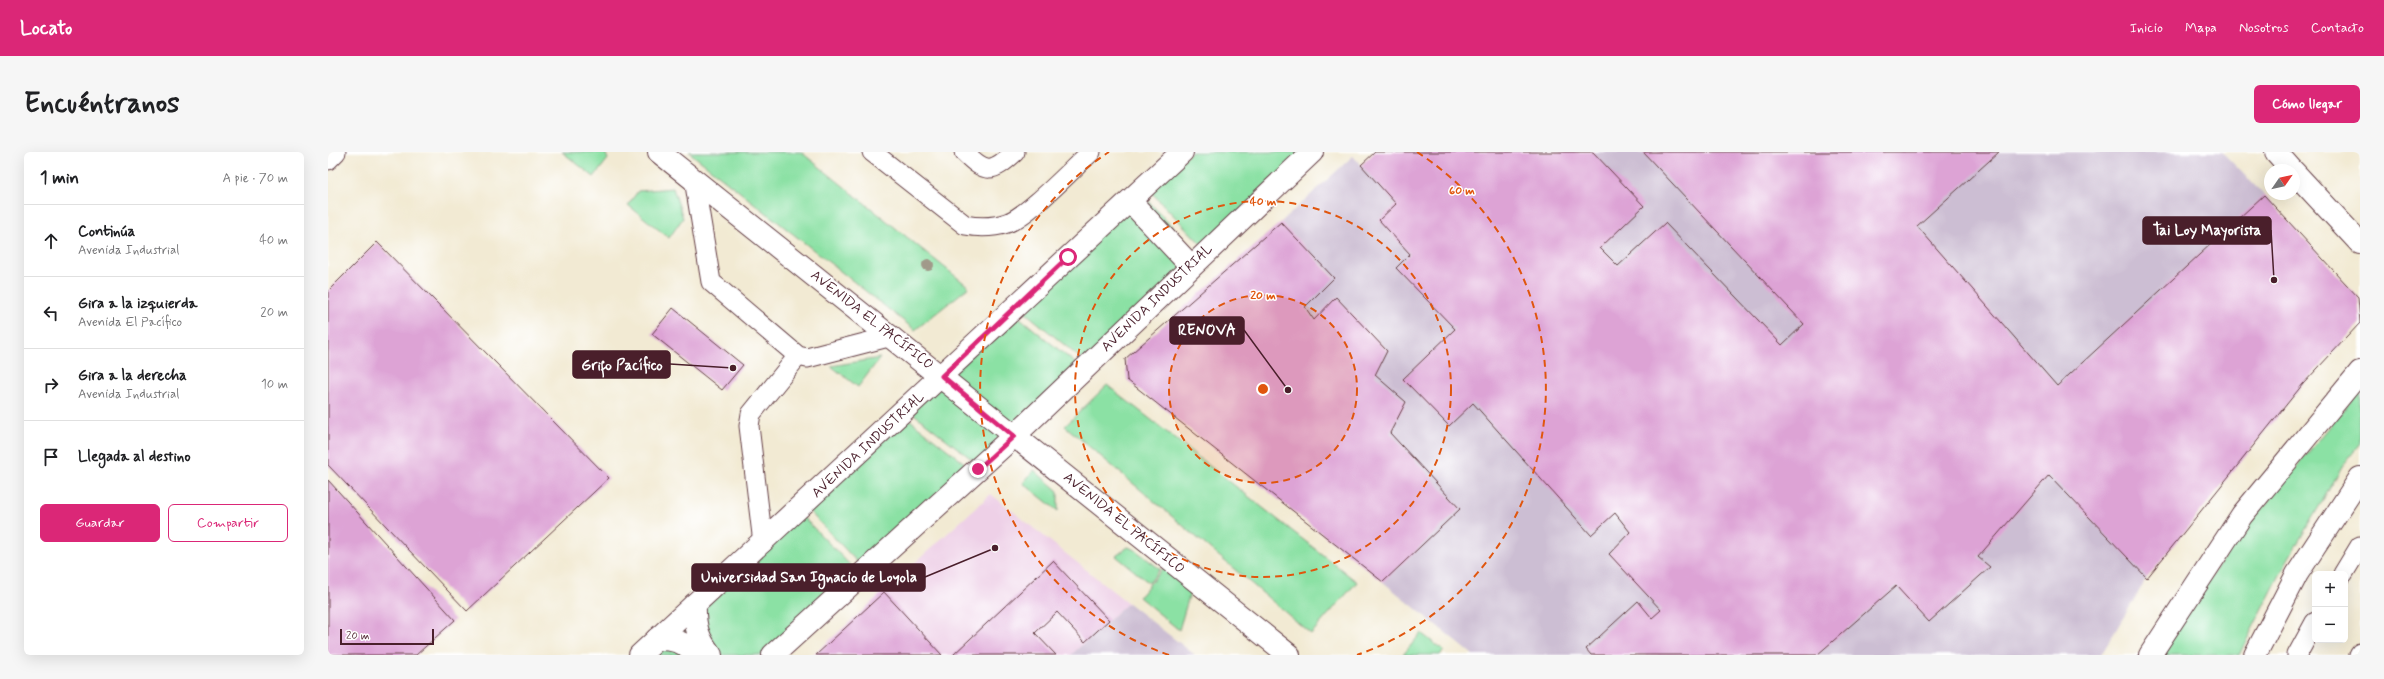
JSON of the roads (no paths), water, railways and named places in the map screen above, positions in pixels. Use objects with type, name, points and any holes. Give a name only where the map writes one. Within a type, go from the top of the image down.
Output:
[{"type":"main road","name":"AVENIDA EL PACÍFICO","points":[[659,152],[680,166],[942,376],[1014,436],[1289,655]]},
{"type":"main road","name":"AVENIDA INDUSTRIAL","points":[[640,655],[763,543],[1182,152]]},
{"type":"main road","name":"AVENIDA INDUSTRIAL","points":[[773,655],[1014,436],[1312,152]]},
{"type":"main road","points":[[2276,152],[2287,164]]},
{"type":"main road","points":[[2300,179],[2360,243]]},
{"type":"main road","points":[[1130,201],[1191,266]]},
{"type":"main road","points":[[2150,655],[2242,515],[2360,372]]},
{"type":"main road","points":[[2255,655],[2297,574],[2360,478]]},
{"type":"main road","points":[[695,604],[696,630],[702,644],[711,655]]},
{"type":"main road","points":[[657,639],[674,639],[686,644],[697,655]]},
{"type":"lane","points":[[328,160],[336,152]]},
{"type":"lane","points":[[872,152],[965,226],[980,228],[994,227],[1019,217],[1091,152]]},
{"type":"lane","points":[[964,152],[978,166],[992,169],[998,167],[1015,152]]},
{"type":"lane","points":[[680,166],[711,282],[798,356],[807,358],[892,336]]},
{"type":"lane","points":[[763,543],[750,426],[752,414],[798,356]]},
{"type":"lane","points":[[2345,571],[2360,546]]},
{"type":"lane","points":[[2297,655],[2312,628]]},
{"type":"place","name":"Tai Loy Mayorista","points":[[2274,280]]},
{"type":"place","name":"Grifo Pacífico","points":[[733,368]]},
{"type":"place","name":"RENOVA","points":[[1288,390]]},
{"type":"place","name":"Universidad San Ignacio de Loyola","points":[[995,548]]}]
